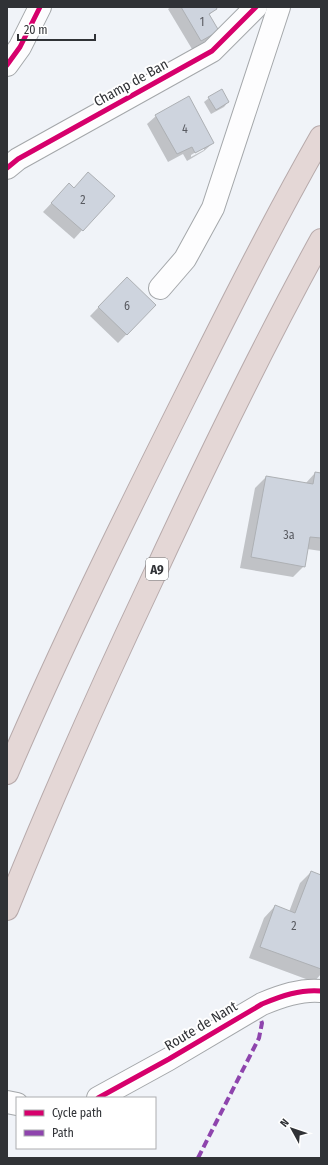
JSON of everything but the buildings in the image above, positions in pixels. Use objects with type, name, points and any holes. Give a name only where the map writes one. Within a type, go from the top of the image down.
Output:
[{"type":"highway","points":[[7,773],[79,614],[154,458],[254,261],[321,137]]},
{"type":"highway","name":"A9","points":[[7,909],[65,770],[188,502],[246,385],[321,240]]},
{"type":"street","points":[[7,65],[20,46],[40,7]]},
{"type":"street","points":[[160,288],[185,259],[213,208],[279,7]]},
{"type":"street","name":"Champ de Ban","points":[[7,168],[18,159],[212,51],[253,8]]},
{"type":"street","name":"Route de Nant","points":[[100,1097],[169,1059],[262,1004],[297,992],[315,990],[321,991]]},
{"type":"marked path","points":[[198,1158],[259,1038],[262,1023],[260,1018]]},
{"type":"cycle path","points":[[7,65],[20,47],[40,7]]},
{"type":"cycle path","points":[[7,168],[18,159],[212,51],[256,7]]},
{"type":"cycle path","points":[[100,1097],[169,1059],[262,1004],[291,994],[306,991],[321,991]]}]
